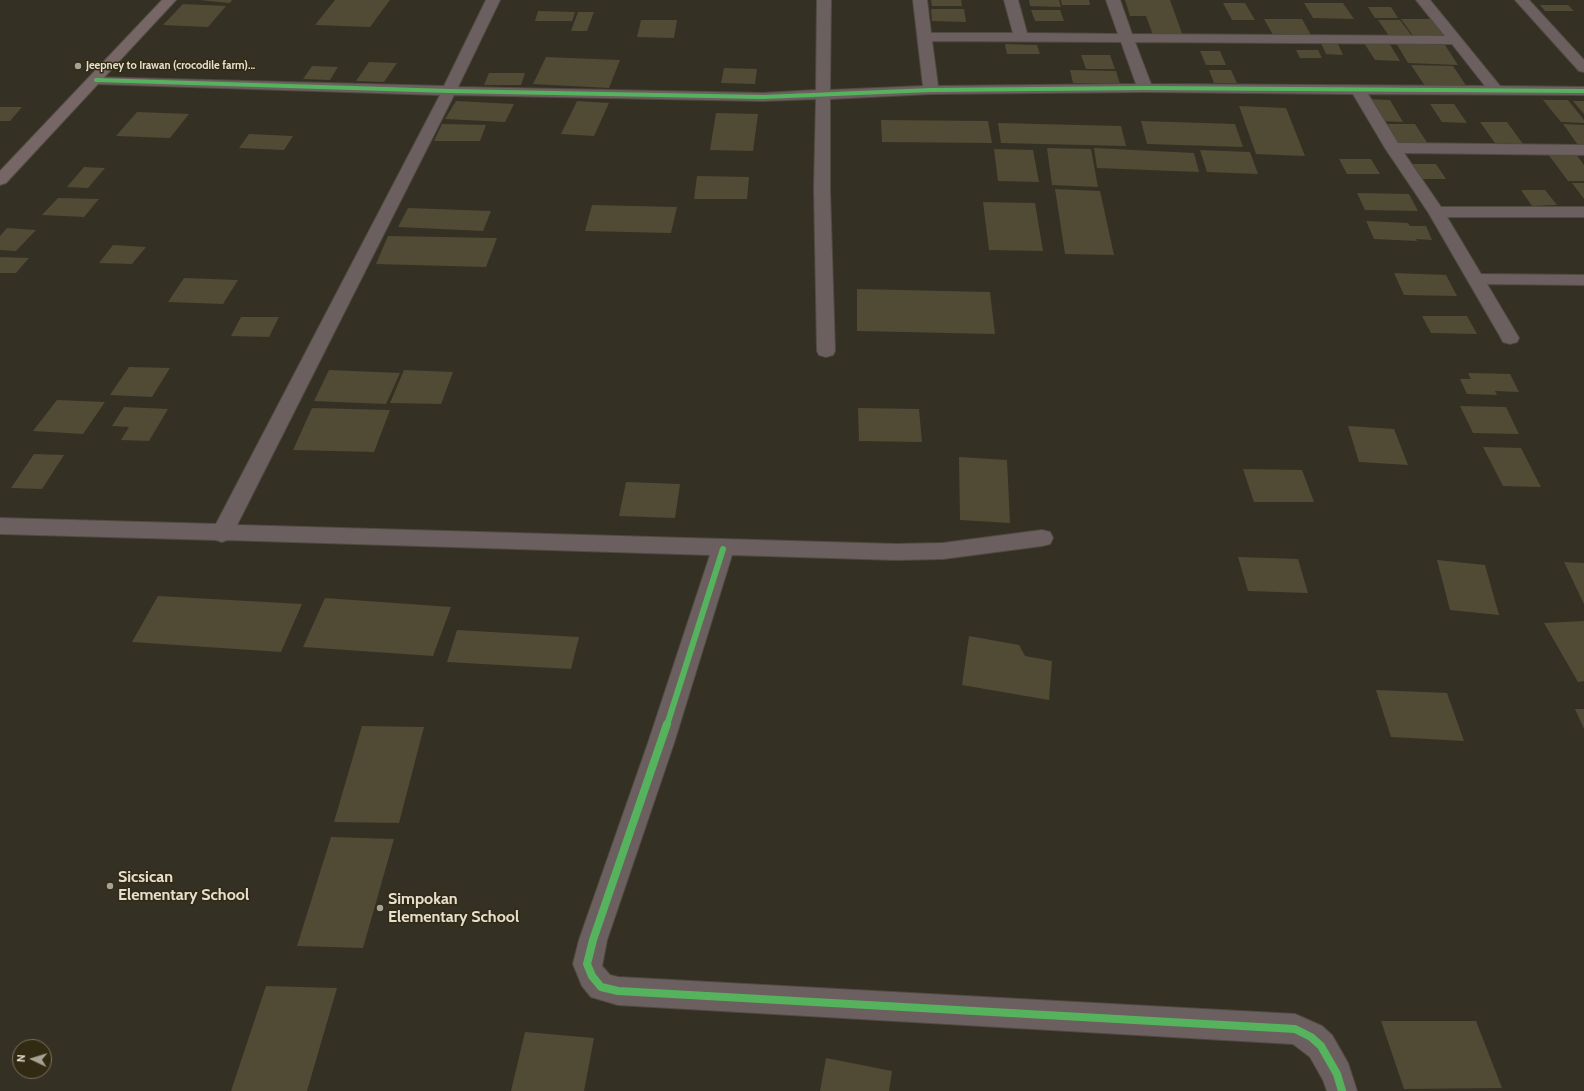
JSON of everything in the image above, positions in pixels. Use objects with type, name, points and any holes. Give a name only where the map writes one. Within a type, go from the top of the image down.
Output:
[{"type":"main road","points":[[0,180],[96,80],[169,0]]},
{"type":"street","points":[[222,534],[449,91],[493,0]]},
{"type":"street","points":[[824,0],[822,189],[826,351]]},
{"type":"street","points":[[920,0],[926,37],[931,90]]},
{"type":"street","points":[[1011,0],[1021,37]]},
{"type":"street","points":[[1113,0],[1145,88]]},
{"type":"street","points":[[1423,0],[1496,90]]},
{"type":"street","points":[[1522,0],[1584,68]]},
{"type":"street","points":[[926,37],[1455,40]]},
{"type":"street","points":[[96,80],[449,91],[762,97],[931,90],[1145,88],[1584,91]]},
{"type":"street","points":[[1358,90],[1393,148],[1436,212],[1510,338]]},
{"type":"street","points":[[1393,148],[1584,150]]},
{"type":"street","points":[[1436,212],[1584,212]]},
{"type":"street","points":[[1474,279],[1584,280]]},
{"type":"street","points":[[0,526],[222,534],[896,552],[943,551],[1042,538]]},
{"type":"street","points":[[723,548],[661,743],[593,940],[587,964],[592,976],[601,987],[626,992],[1295,1029],[1310,1037],[1321,1046],[1337,1074],[1342,1091]]},
{"type":"building","points":[[199,0],[232,0],[230,3]]},
{"type":"building","points":[[335,0],[390,0],[370,27],[315,25]]},
{"type":"building","points":[[931,0],[961,0],[962,6],[932,6]]},
{"type":"building","points":[[1029,0],[1059,0],[1061,7],[1030,6]]},
{"type":"building","points":[[1061,0],[1089,0],[1090,5],[1062,5]]},
{"type":"building","points":[[1125,0],[1170,0],[1183,36],[1153,35],[1146,16],[1130,16]]},
{"type":"building","points":[[1223,3],[1245,3],[1255,20],[1232,20]]},
{"type":"building","points":[[1304,3],[1343,3],[1354,19],[1313,18]]},
{"type":"building","points":[[183,4],[226,6],[208,27],[163,25]]},
{"type":"building","points":[[1540,5],[1568,5],[1574,11],[1545,11]]},
{"type":"building","points":[[1368,7],[1391,7],[1398,18],[1375,18]]},
{"type":"building","points":[[931,9],[964,9],[966,22],[932,21]]},
{"type":"building","points":[[1031,10],[1060,10],[1064,21],[1035,21]]},
{"type":"building","points":[[538,11],[575,12],[572,21],[535,21]]},
{"type":"building","points":[[578,12],[594,12],[587,31],[571,31]]},
{"type":"building","points":[[1264,19],[1302,19],[1311,35],[1273,35]]},
{"type":"building","points":[[1401,19],[1432,19],[1445,37],[1414,37]]},
{"type":"building","points":[[641,20],[677,20],[674,38],[637,37]]},
{"type":"building","points":[[1378,20],[1400,20],[1412,36],[1389,36]]},
{"type":"building","points":[[1321,43],[1338,44],[1343,55],[1326,54]]},
{"type":"building","points":[[1364,43],[1389,43],[1400,61],[1375,60]]},
{"type":"building","points":[[1396,43],[1445,45],[1458,65],[1408,63]]},
{"type":"building","points":[[1005,44],[1037,45],[1040,54],[1007,54]]},
{"type":"building","points":[[1296,50],[1318,50],[1322,58],[1300,58]]},
{"type":"building","points":[[1200,51],[1220,51],[1226,65],[1206,65]]},
{"type":"building","points":[[1081,55],[1110,55],[1115,69],[1086,69]]},
{"type":"building","points":[[546,57],[620,60],[609,88],[533,84]]},
{"type":"building","points":[[369,62],[397,63],[384,82],[356,81]]},
{"type":"building","points":[[1411,65],[1453,66],[1467,87],[1425,86]]},
{"type":"building","points":[[312,66],[338,67],[330,80],[303,79]]},
{"type":"building","points":[[724,68],[757,69],[755,84],[721,83]]},
{"type":"building","points":[[1070,70],[1116,71],[1120,84],[1073,83]]},
{"type":"building","points":[[1209,70],[1231,70],[1237,83],[1214,83]]},
{"type":"building","points":[[489,73],[525,73],[521,85],[484,85]]},
{"type":"building","points":[[1368,99],[1390,100],[1403,122],[1381,121]]},
{"type":"building","points":[[1543,100],[1568,100],[1584,120],[1584,123],[1561,122]]},
{"type":"building","points":[[456,101],[514,104],[505,122],[445,119]]},
{"type":"building","points":[[577,101],[609,103],[594,136],[561,134]]},
{"type":"building","points":[[1573,101],[1584,101],[1584,114]]},
{"type":"building","points":[[1430,104],[1454,104],[1467,123],[1442,122]]},
{"type":"building","points":[[1239,106],[1286,108],[1305,156],[1256,154]]},
{"type":"building","points":[[0,107],[22,107],[10,121],[0,121]]},
{"type":"building","points":[[137,112],[189,114],[170,138],[116,136]]},
{"type":"building","points":[[716,113],[758,114],[753,151],[710,150]]},
{"type":"building","points":[[881,120],[988,121],[992,143],[882,142]]},
{"type":"building","points":[[1141,121],[1235,124],[1243,147],[1147,144]]},
{"type":"building","points":[[1480,122],[1507,122],[1523,144],[1495,143]]},
{"type":"building","points":[[998,123],[1121,126],[1126,146],[1001,143]]},
{"type":"building","points":[[442,124],[486,125],[480,141],[434,141]]},
{"type":"building","points":[[1381,124],[1415,124],[1428,144],[1393,144]]},
{"type":"building","points":[[1563,124],[1584,125],[1584,145],[1578,145]]},
{"type":"building","points":[[249,134],[293,136],[284,150],[239,148]]},
{"type":"building","points":[[1047,148],[1091,149],[1098,187],[1052,185]]},
{"type":"building","points":[[1094,148],[1194,153],[1199,172],[1097,168]]},
{"type":"building","points":[[994,149],[1033,150],[1039,182],[998,181]]},
{"type":"building","points":[[1200,150],[1250,152],[1258,174],[1207,172]]},
{"type":"building","points":[[1548,154],[1576,154],[1584,165],[1584,181],[1568,181]]},
{"type":"building","points":[[1339,159],[1371,159],[1380,174],[1347,174]]},
{"type":"building","points":[[1409,164],[1436,164],[1446,179],[1418,179]]},
{"type":"building","points":[[84,167],[105,168],[88,188],[67,187]]},
{"type":"building","points":[[697,176],[749,177],[747,199],[694,199]]},
{"type":"building","points":[[1572,183],[1584,183],[1584,199]]},
{"type":"building","points":[[1055,189],[1100,191],[1114,255],[1065,254]]},
{"type":"building","points":[[1521,190],[1545,190],[1557,205],[1532,206]]},
{"type":"building","points":[[1357,193],[1409,194],[1418,211],[1365,210]]},
{"type":"building","points":[[58,198],[99,199],[84,217],[42,215]]},
{"type":"building","points":[[983,202],[1035,203],[1043,251],[989,250]]},
{"type":"building","points":[[592,205],[677,207],[671,233],[585,231]]},
{"type":"building","points":[[408,208],[491,211],[483,231],[398,227]]},
{"type":"building","points":[[1366,221],[1408,223],[1410,226],[1426,226],[1432,240],[1416,239],[1417,241],[1374,239]]},
{"type":"building","points":[[7,228],[36,230],[16,251],[0,250],[0,236]]},
{"type":"building","points":[[388,236],[497,238],[486,267],[376,264]]},
{"type":"building","points":[[113,245],[146,247],[132,264],[99,263]]},
{"type":"building","points":[[0,257],[29,258],[16,273],[0,273]]},
{"type":"building","points":[[1394,273],[1446,275],[1457,296],[1404,295]]},
{"type":"building","points":[[184,278],[238,280],[223,304],[168,302]]},
{"type":"building","points":[[857,289],[990,292],[995,334],[857,331]]},
{"type":"building","points":[[1422,316],[1467,316],[1477,334],[1431,333]]},
{"type":"building","points":[[241,317],[279,317],[269,337],[231,336]]},
{"type":"building","points":[[129,367],[170,368],[152,397],[110,395]]},
{"type":"building","points":[[329,370],[400,373],[386,404],[314,401]]},
{"type":"building","points":[[404,370],[453,372],[441,404],[390,403]]},
{"type":"building","points":[[1468,373],[1510,374],[1519,392],[1495,391],[1497,395],[1467,394],[1460,379],[1471,379]]},
{"type":"building","points":[[57,400],[105,402],[83,434],[33,431]]},
{"type":"building","points":[[1460,406],[1506,407],[1519,434],[1473,433]]},
{"type":"building","points":[[124,407],[168,409],[149,441],[121,440],[129,427],[112,426]]},
{"type":"building","points":[[312,408],[390,410],[374,452],[293,450]]},
{"type":"building","points":[[858,408],[919,409],[922,442],[859,441]]},
{"type":"building","points":[[1348,426],[1394,429],[1408,465],[1359,462]]},
{"type":"building","points":[[1483,447],[1521,448],[1541,487],[1503,486]]},
{"type":"building","points":[[34,454],[64,455],[42,489],[11,488]]},
{"type":"building","points":[[959,457],[1007,460],[1010,523],[960,520]]},
{"type":"building","points":[[1243,469],[1302,470],[1314,502],[1254,502]]},
{"type":"building","points":[[626,482],[680,484],[675,518],[619,516]]},
{"type":"building","points":[[1238,557],[1298,559],[1308,593],[1248,591]]},
{"type":"building","points":[[1437,560],[1485,565],[1499,615],[1450,610]]},
{"type":"building","points":[[1564,562],[1584,563],[1584,604]]},
{"type":"building","points":[[158,596],[302,604],[281,652],[132,642]]},
{"type":"building","points":[[325,598],[451,607],[433,656],[303,647]]},
{"type":"building","points":[[1584,621],[1584,681],[1578,682],[1544,623]]},
{"type":"building","points":[[457,630],[579,637],[571,669],[447,662]]},
{"type":"building","points":[[969,636],[1019,645],[1025,656],[1052,661],[1049,700],[962,685]]},
{"type":"building","points":[[1376,690],[1447,693],[1464,741],[1391,737]]},
{"type":"building","points":[[1575,709],[1584,709],[1584,729]]},
{"type":"building","points":[[362,726],[424,727],[399,823],[334,822]]},
{"type":"building","points":[[331,837],[394,839],[363,948],[297,946]]},
{"type":"building","points":[[266,986],[337,988],[307,1091],[231,1091]]},
{"type":"building","points":[[1381,1021],[1476,1021],[1502,1088],[1404,1089]]},
{"type":"building","points":[[525,1032],[594,1038],[584,1091],[511,1091]]},
{"type":"building","points":[[826,1058],[892,1071],[889,1091],[820,1091]]},
{"type":"cycle path","points":[[96,80],[449,91],[763,97],[931,90],[1145,88],[1584,91]]},
{"type":"cycle path","points":[[723,549],[661,743],[593,940],[587,964],[592,976],[601,987],[618,991],[1295,1029],[1311,1037],[1321,1046],[1337,1074],[1342,1091]]},
{"type":"place","name":"Jeepney to Irawan (crocodile farm)...","points":[[78,66]]},
{"type":"place","name":"Sicsican Elementary School","points":[[110,886]]},
{"type":"place","name":"Simpokan Elementary School","points":[[380,908]]}]
